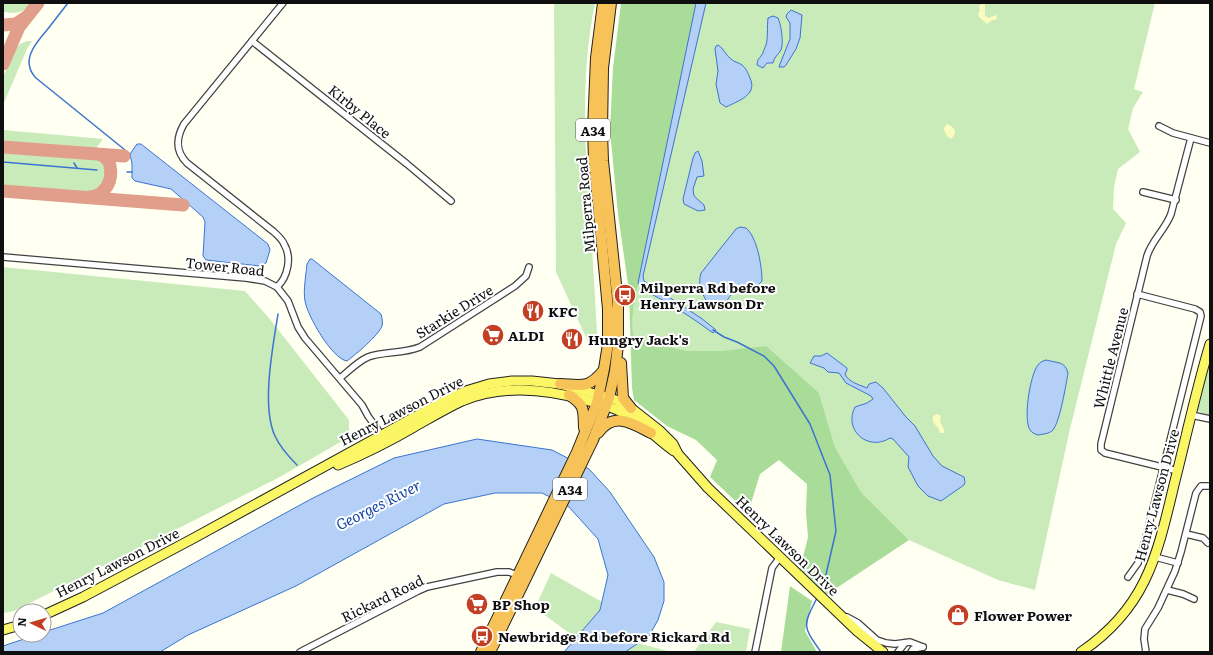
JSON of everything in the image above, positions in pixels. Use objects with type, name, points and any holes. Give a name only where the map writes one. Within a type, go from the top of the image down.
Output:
[{"type":"highway","name":"Milperra Road","points":[[603,3],[596,58],[593,129],[594,160],[609,321],[608,344],[604,369],[603,401]]},
{"type":"highway","name":"Milperra Road","points":[[603,401],[618,356],[619,331],[618,303],[604,168],[602,132],[603,68],[611,3]]},
{"type":"highway","points":[[619,331],[622,395],[624,400],[631,408]]},
{"type":"highway","points":[[560,384],[588,384],[596,379],[604,369]]},
{"type":"highway","points":[[569,395],[580,403],[584,409],[588,437],[609,422],[620,420],[651,433]]},
{"type":"highway","name":"A34","points":[[490,652],[522,577],[581,454],[603,401]]},
{"type":"highway","name":"A34","points":[[481,652],[522,577]]},
{"type":"main road","name":"Henry Lawson Drive","points":[[1081,652],[1105,634],[1125,612],[1145,582],[1156,557],[1210,344]]},
{"type":"main road","name":"Henry Lawson Drive","points":[[52,611],[83,597],[308,476],[340,464],[451,397],[480,386],[522,380],[560,384],[603,401],[632,418],[678,454]]},
{"type":"main road","name":"Henry Lawson Drive","points":[[384,438],[449,407],[473,397],[494,392],[514,390],[554,392],[631,408],[659,430],[708,488],[837,612],[883,652]]},
{"type":"street","points":[[277,287],[283,281],[286,273],[288,256],[284,243],[274,232],[187,163],[181,156],[178,148],[179,135],[184,124],[283,3]]},
{"type":"street","name":"Kirby Place","points":[[252,41],[407,164],[451,201]]},
{"type":"street","points":[[1159,126],[1169,132],[1210,143]]},
{"type":"street","name":"Whittle Avenue","points":[[1178,471],[1105,453],[1101,450],[1101,448],[1148,251],[1169,220],[1176,200],[1191,138]]},
{"type":"street","points":[[1143,192],[1176,200]]},
{"type":"street","name":"Tower Road","points":[[3,257],[270,282],[277,287],[288,301],[298,327],[305,338],[362,405],[384,438]]},
{"type":"street","name":"Starkie Drive","points":[[340,378],[358,363],[370,357],[413,350],[420,347],[515,286],[526,276],[529,267]]},
{"type":"street","points":[[1128,577],[1136,566],[1141,553],[1201,314],[1195,309],[1138,294]]},
{"type":"street","points":[[1191,415],[1210,419]]},
{"type":"street","points":[[1146,652],[1144,639],[1145,629],[1167,590],[1178,563],[1198,490],[1202,486],[1210,486]]},
{"type":"street","points":[[1186,534],[1203,538],[1208,543]]},
{"type":"street","points":[[755,652],[772,568],[780,557]]},
{"type":"street","points":[[1156,557],[1178,563]]},
{"type":"street","name":"Rickard Road","points":[[300,652],[427,588],[497,572],[509,572],[522,577]]},
{"type":"street","points":[[1167,590],[1183,594],[1194,599]]},
{"type":"street","points":[[837,612],[858,623],[877,640],[886,643],[912,642],[924,647],[914,649],[911,652]]},
{"type":"street","points":[[898,652],[905,643]]},
{"type":"shaded area","points":[[3,3],[31,3],[24,10],[15,13],[3,12]]},
{"type":"shaded area","points":[[554,3],[595,3],[587,57],[585,112],[585,140],[597,334],[590,346],[556,272]]},
{"type":"shaded area","points":[[621,3],[703,3],[640,281],[634,301],[633,335],[652,343],[688,351],[722,351],[766,346],[819,393],[835,447],[861,492],[909,540],[826,595],[800,569],[808,537],[806,513],[807,484],[779,460],[760,474],[748,513],[710,477],[717,460],[696,440],[667,426],[634,400],[632,388],[629,291],[618,214],[610,130],[613,68]]},
{"type":"shaded area","points":[[703,3],[1155,3],[1134,89],[1143,92],[1133,108],[1128,129],[1140,152],[1118,169],[1114,187],[1113,209],[1126,223],[1116,244],[1069,433],[1035,590],[998,580],[909,540],[861,492],[835,447],[819,393],[722,351],[688,351],[652,343],[633,335],[634,301],[640,281]]},
{"type":"shaded area","points":[[27,41],[32,41],[27,49],[3,105],[3,77],[14,50],[20,44]]},
{"type":"shaded area","points":[[3,130],[103,139],[94,151],[3,144]]},
{"type":"shaded area","points":[[3,150],[97,158],[104,162],[108,167],[105,184],[100,189],[91,192],[3,187]]},
{"type":"shaded area","points":[[3,267],[245,291],[269,318],[349,420],[349,437],[278,478],[30,603],[12,603],[12,611],[3,613]]},
{"type":"shaded area","points":[[1210,359],[1210,415],[1204,414],[1197,408]]},
{"type":"shaded area","points":[[551,573],[602,602],[600,610],[576,638],[535,608]]},
{"type":"shaded area","points":[[790,586],[812,601],[805,631],[817,652],[781,652]]},
{"type":"shaded area","points":[[716,622],[750,629],[746,652],[694,652]]},
{"type":"shaded area","points":[[638,643],[671,652],[625,652]]},
{"type":"sand","points":[[982,4],[985,5],[985,16],[989,18],[996,15],[996,20],[992,20],[987,24],[979,17],[979,6]]},
{"type":"sand","points":[[947,124],[955,130],[951,139],[947,136],[944,128]]},
{"type":"sand","points":[[937,414],[941,416],[940,422],[944,429],[944,433],[940,433],[933,422],[933,416]]},
{"type":"water","points":[[696,3],[706,3],[643,276],[644,281],[701,318],[716,330],[713,333],[678,309],[648,292],[638,283]]},
{"type":"water","points":[[791,10],[802,15],[800,38],[796,49],[786,65],[784,67],[779,67],[790,39],[790,23],[786,17]]},
{"type":"water","points":[[773,16],[778,18],[779,21],[782,34],[782,47],[773,63],[767,63],[763,68],[757,65],[757,63],[767,42],[768,18]]},
{"type":"water","points":[[718,45],[733,61],[741,64],[745,68],[752,84],[746,97],[726,107],[720,103],[716,84],[718,71],[715,49]]},
{"type":"water","points":[[137,144],[141,144],[268,244],[270,250],[266,263],[260,266],[206,260],[203,256],[205,222],[203,217],[171,189],[135,181],[132,178],[130,154]]},
{"type":"water","points":[[698,151],[702,161],[704,176],[697,177],[693,189],[694,196],[704,205],[705,210],[698,211],[684,204],[683,199],[693,158],[695,153]]},
{"type":"water","points":[[740,227],[746,228],[750,232],[756,245],[760,260],[762,281],[752,288],[732,294],[725,307],[719,309],[710,306],[703,295],[700,287],[701,273],[736,229]]},
{"type":"water","points":[[310,259],[312,259],[381,314],[382,326],[380,330],[366,345],[347,361],[334,353],[321,336],[307,308],[304,297],[304,288],[307,264]]},
{"type":"water","points":[[827,353],[847,368],[845,374],[851,381],[867,388],[869,384],[876,382],[883,388],[915,426],[933,456],[942,466],[964,477],[964,485],[941,501],[928,496],[918,486],[908,467],[909,457],[893,439],[890,438],[882,442],[874,442],[866,440],[860,436],[855,431],[852,424],[852,416],[855,407],[867,403],[873,399],[871,396],[846,383],[839,373],[828,372],[824,368],[810,363],[814,356],[821,356]]},
{"type":"water","points":[[1046,360],[1063,364],[1068,373],[1056,425],[1050,432],[1038,435],[1030,430],[1028,424],[1028,397],[1035,370],[1040,363]]},
{"type":"water","name":"Georges River","points":[[477,439],[552,450],[589,469],[610,492],[654,557],[664,582],[664,601],[658,620],[649,636],[625,652],[564,652],[600,610],[608,575],[598,539],[568,506],[542,493],[495,493],[444,504],[296,586],[188,635],[160,652],[3,652],[3,646],[12,643],[52,643],[52,629],[103,613],[311,499],[394,458]]},
{"type":"waterway","points":[[68,3],[34,47],[29,59],[31,72],[36,78],[130,154]]},
{"type":"waterway","points":[[3,162],[97,170]]},
{"type":"waterway","points":[[74,163],[77,168]]},
{"type":"waterway","points":[[127,172],[132,172]]},
{"type":"waterway","points":[[278,314],[269,376],[269,409],[275,436],[284,451],[297,465]]},
{"type":"waterway","points":[[713,330],[724,337],[764,356],[774,366],[810,424],[830,475],[836,531],[824,583],[820,591]]},
{"type":"waterway","points":[[817,598],[809,615],[807,626],[811,637],[821,652]]},
{"type":"taxiway","points":[[3,64],[19,27],[38,3]]},
{"type":"taxiway","points":[[3,25],[16,24],[25,18]]},
{"type":"taxiway","points":[[3,147],[124,156]]},
{"type":"taxiway","points":[[90,197],[101,193],[109,181],[111,171],[110,166],[108,161],[101,155]]},
{"type":"taxiway","points":[[3,191],[183,205]]},
{"type":"place","name":"Milperra Rd before Henry Lawson Dr","points":[[625,295]]},
{"type":"place","name":"KFC","points":[[533,311]]},
{"type":"place","name":"ALDI","points":[[493,335]]},
{"type":"place","name":"Hungry Jack's","points":[[572,339]]},
{"type":"place","name":"BP Shop","points":[[477,604]]},
{"type":"place","name":"Flower Power","points":[[958,615]]},
{"type":"place","name":"Newbridge Rd before Rickard Rd","points":[[482,636]]}]
